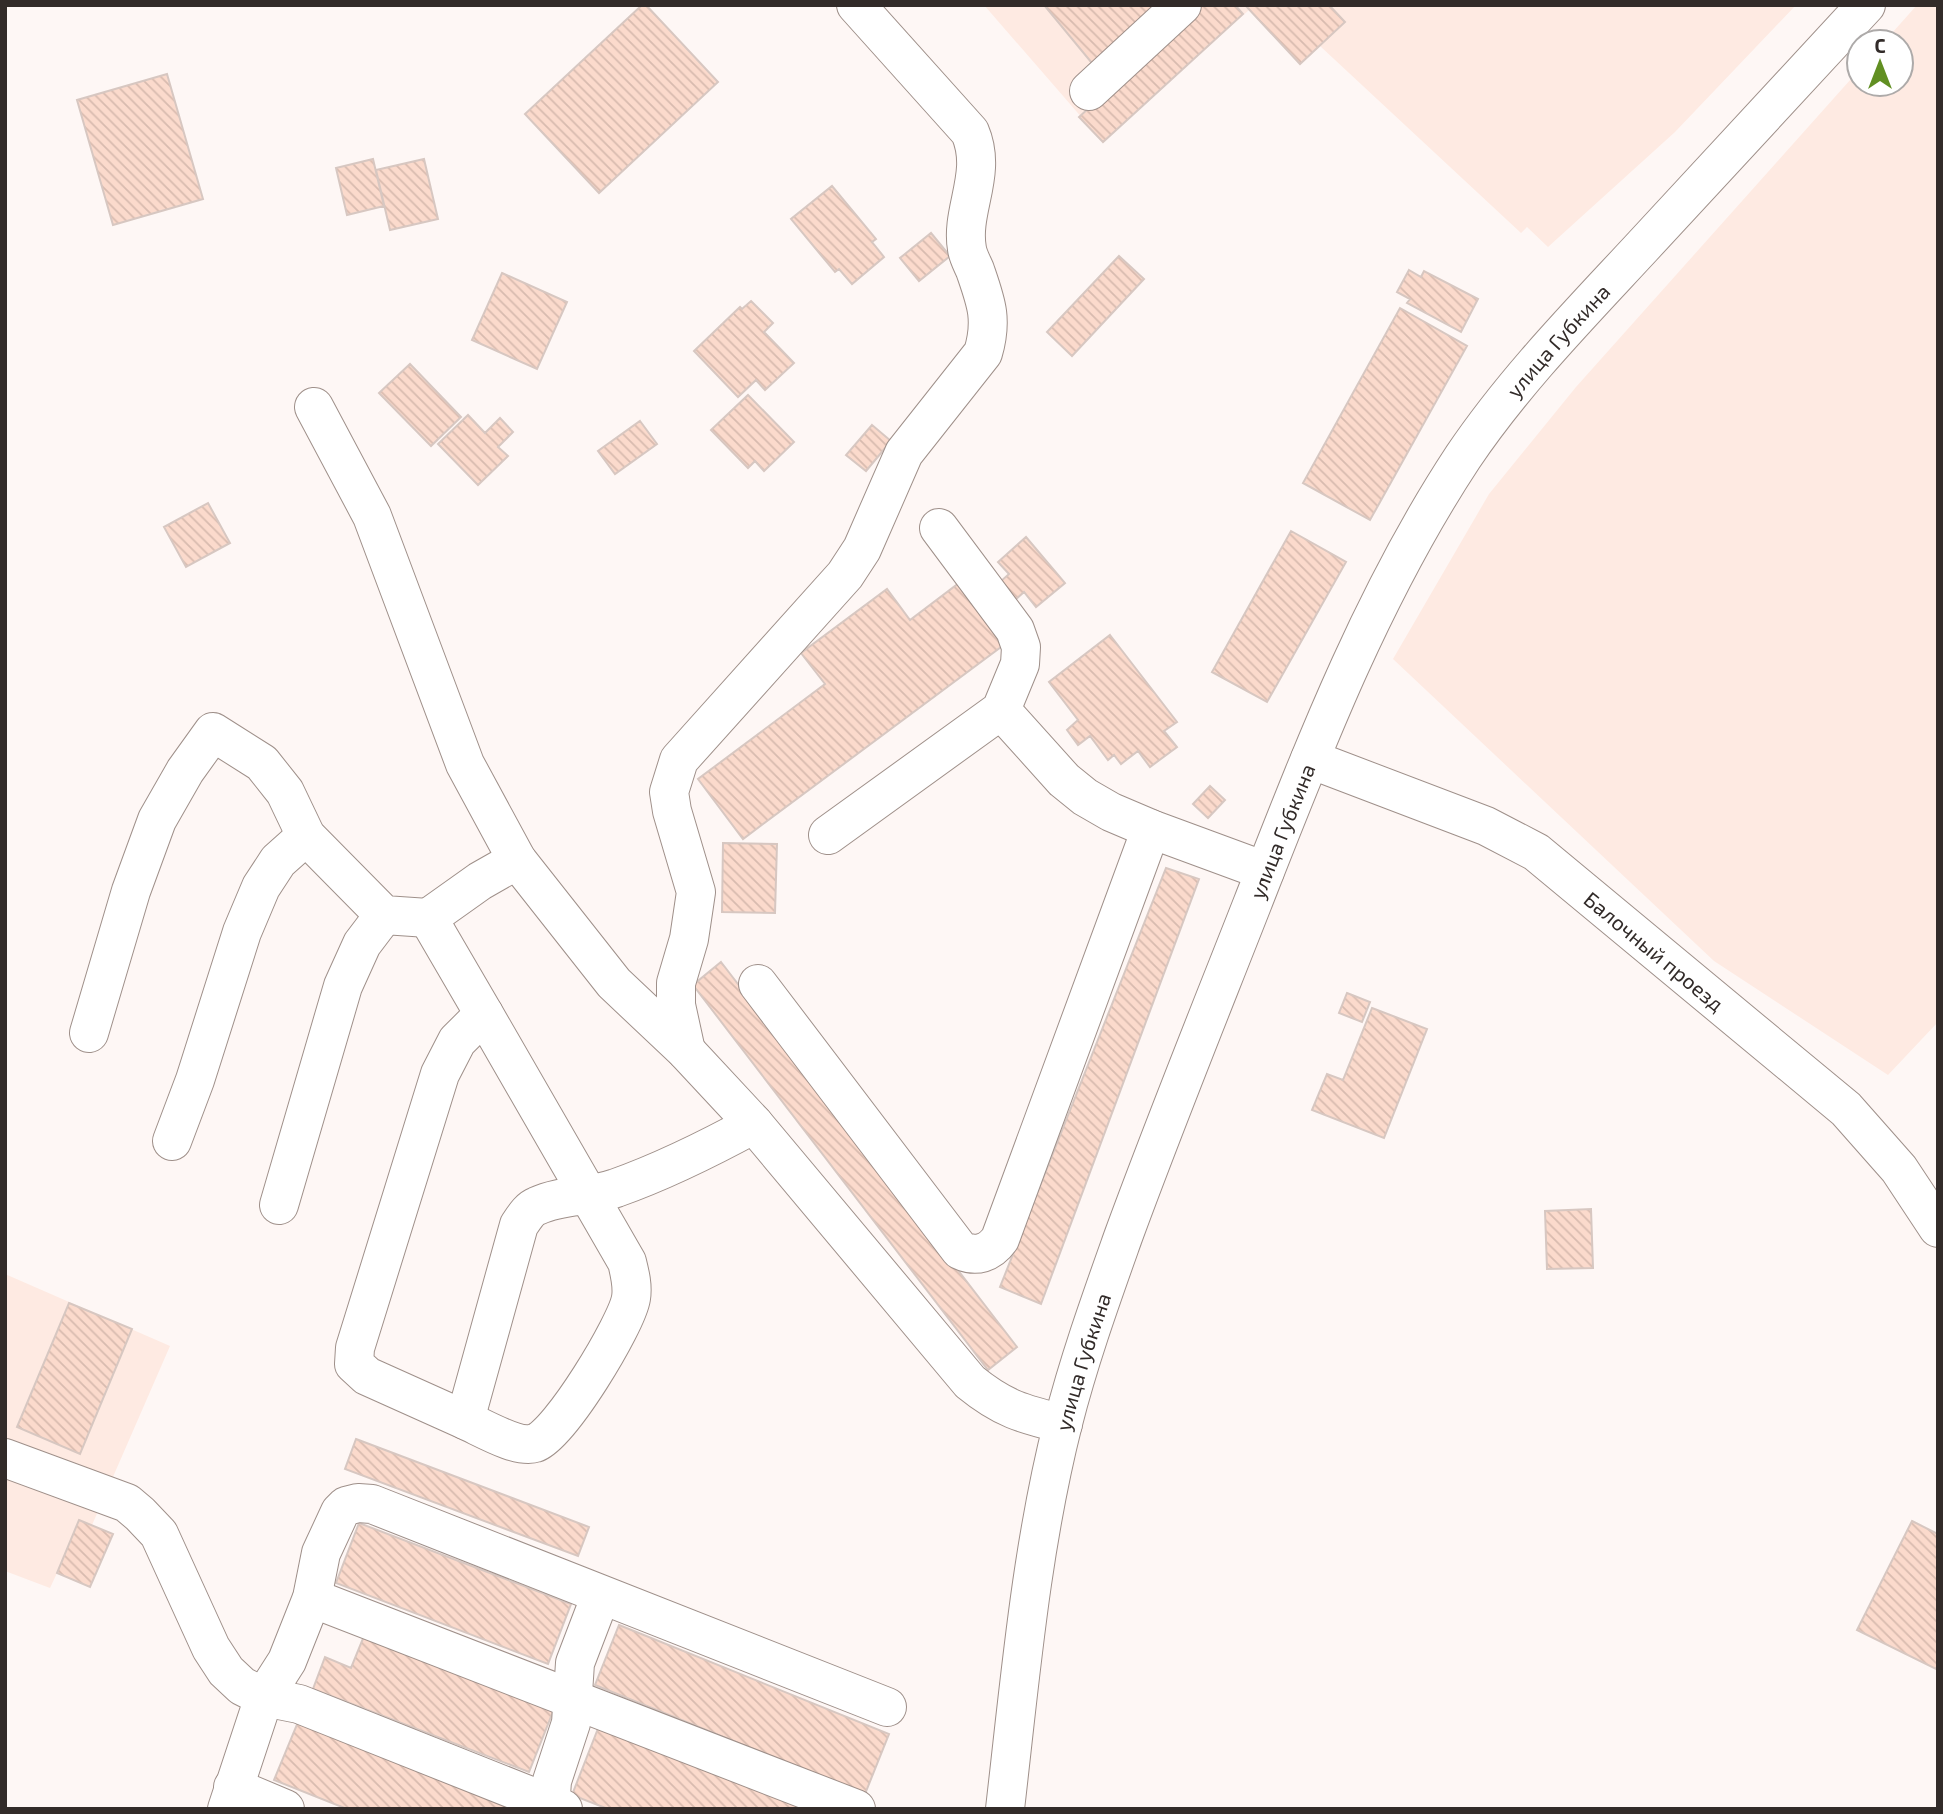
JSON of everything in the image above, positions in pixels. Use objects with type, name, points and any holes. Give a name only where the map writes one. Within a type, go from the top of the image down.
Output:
[{"type":"street","points":[[686,1051],[676,1005],[676,984],[690,939],[696,892],[669,792],[679,760],[845,575],[862,550],[904,453],[983,353],[988,337],[987,303],[967,249],[976,147],[970,132],[856,5]]},
{"type":"street","points":[[1089,91],[1182,5]]},
{"type":"street","name":"улица Губкина","points":[[1005,1809],[1029,1605],[1063,1424],[1094,1320],[1151,1161],[1265,871],[1361,643],[1411,540],[1465,455],[1519,382],[1866,5]]},
{"type":"street","points":[[314,407],[372,516],[465,764],[517,860],[614,983],[686,1051],[754,1124],[970,1382],[993,1401],[1021,1413],[1063,1424]]},
{"type":"street","points":[[828,835],[1001,710],[1020,664],[1021,647],[1015,630],[939,528]]},
{"type":"street","points":[[1001,710],[1064,780],[1085,797],[1111,812],[1151,829],[1265,871]]},
{"type":"street","points":[[89,1033],[131,891],[157,820],[185,771],[213,732],[262,763],[285,792],[306,836],[384,915],[428,918],[480,881],[517,860]]},
{"type":"street","name":"Балочный проезд","points":[[1310,759],[1486,826],[1536,852],[1846,1109],[1899,1169],[1938,1228]]},
{"type":"street","points":[[758,984],[960,1250],[968,1254],[986,1252],[994,1247],[1000,1238],[1151,829]]},
{"type":"street","points":[[172,1141],[195,1080],[242,932],[261,887],[278,861],[306,836]]},
{"type":"street","points":[[279,1205],[343,986],[362,944],[384,915]]},
{"type":"street","points":[[428,918],[484,1014],[588,1196],[627,1262],[632,1279],[632,1297],[615,1337],[559,1423],[545,1439],[533,1444],[519,1443],[465,1420],[367,1376],[354,1364],[355,1348],[440,1073],[457,1041],[484,1014]]},
{"type":"street","points":[[465,1420],[519,1225],[532,1208],[550,1200],[588,1196],[614,1189],[703,1152],[754,1124]]},
{"type":"street","points":[[5,1458],[127,1503],[141,1514],[159,1534],[211,1648],[226,1671],[242,1686],[264,1697],[299,1704],[554,1807],[552,1781],[571,1723],[575,1664],[601,1595]]},
{"type":"street","points":[[285,1809],[230,1798],[264,1697],[287,1661],[312,1598],[321,1553],[340,1512],[346,1506],[358,1503],[372,1504],[887,1707]]},
{"type":"street","points":[[312,1598],[856,1809]]},
{"type":"shaded area","points":[[984,5],[1796,5],[1675,132],[1548,247],[1527,227],[1521,233],[1320,46],[1300,64],[1249,10],[1103,142]]},
{"type":"shaded area","points":[[1917,5],[1938,5],[1938,1022],[1888,1075],[1714,961],[1393,659],[1489,494],[1576,387],[1845,86],[1845,98],[1915,98],[1915,28],[1896,28]]},
{"type":"shaded area","points":[[5,1274],[170,1346],[92,1525],[113,1534],[90,1587],[57,1573],[50,1588],[5,1571]]},
{"type":"building","points":[[642,5],[646,5],[718,82],[599,193],[525,114]]},
{"type":"building","points":[[1044,5],[1171,5],[1096,68]]},
{"type":"building","points":[[1202,5],[1235,5],[1243,14],[1103,142],[1079,117]]},
{"type":"building","points":[[1245,5],[1329,5],[1345,22],[1300,64]]},
{"type":"building","points":[[167,74],[203,199],[113,225],[77,100]]},
{"type":"building","points":[[373,159],[384,206],[347,215],[336,168]]},
{"type":"building","points":[[424,159],[438,219],[390,230],[376,170]]},
{"type":"building","points":[[832,186],[876,239],[872,242],[884,257],[852,284],[839,269],[835,272],[791,219]]},
{"type":"building","points":[[931,233],[950,256],[919,281],[900,258]]},
{"type":"building","points":[[1119,256],[1144,279],[1072,356],[1047,332]]},
{"type":"building","points":[[1409,270],[1421,277],[1424,271],[1478,299],[1461,332],[1407,303],[1410,299],[1397,292]]},
{"type":"building","points":[[502,273],[567,302],[537,369],[472,340]]},
{"type":"building","points":[[751,301],[773,323],[764,332],[794,363],[765,390],[756,380],[738,397],[694,351],[740,307],[742,309]]},
{"type":"building","points":[[1400,308],[1467,346],[1370,520],[1303,483]]},
{"type":"building","points":[[410,364],[461,417],[431,446],[379,393]]},
{"type":"building","points":[[748,395],[794,442],[764,471],[755,461],[748,468],[711,430]]},
{"type":"building","points":[[468,415],[485,433],[500,418],[513,432],[498,447],[508,456],[478,485],[438,444]]},
{"type":"building","points":[[640,421],[657,444],[615,474],[598,451]]},
{"type":"building","points":[[872,425],[891,441],[866,471],[846,455]]},
{"type":"building","points":[[208,503],[230,543],[186,567],[164,527]]},
{"type":"building","points":[[1291,531],[1346,562],[1267,702],[1212,672]]},
{"type":"building","points":[[1026,537],[1065,583],[1036,607],[1024,592],[1015,600],[1000,582],[1009,574],[998,562]]},
{"type":"building","points":[[959,583],[1005,644],[743,839],[698,779],[825,684],[801,653],[887,589],[910,620]]},
{"type":"building","points":[[1110,635],[1177,722],[1164,731],[1177,747],[1150,767],[1138,751],[1121,764],[1114,755],[1108,760],[1090,736],[1078,745],[1067,730],[1078,720],[1049,682]]},
{"type":"building","points":[[1210,786],[1225,800],[1208,818],[1193,804]]},
{"type":"building","points":[[723,843],[777,844],[775,913],[722,912]]},
{"type":"building","points":[[1166,868],[1199,879],[1041,1304],[1000,1287]]},
{"type":"building","points":[[721,962],[1017,1347],[988,1370],[693,985]]},
{"type":"building","points":[[1347,993],[1370,1002],[1362,1022],[1339,1013]]},
{"type":"building","points":[[1372,1008],[1427,1029],[1384,1138],[1312,1110],[1327,1074],[1343,1080]]},
{"type":"building","points":[[1591,1209],[1593,1268],[1547,1269],[1545,1211]]},
{"type":"building","points":[[69,1303],[132,1329],[80,1454],[17,1427]]},
{"type":"building","points":[[356,1439],[589,1527],[578,1556],[345,1469]]},
{"type":"building","points":[[79,1520],[113,1534],[90,1587],[57,1573]]},
{"type":"building","points":[[1912,1521],[1938,1534],[1936,1669],[1857,1630]]},
{"type":"building","points":[[359,1523],[571,1604],[548,1664],[336,1583]]},
{"type":"building","points":[[619,1625],[889,1734],[865,1794],[595,1685]]},
{"type":"building","points":[[364,1636],[554,1709],[529,1772],[313,1689],[325,1657],[351,1668]]},
{"type":"building","points":[[298,1722],[521,1809],[347,1809],[274,1780]]},
{"type":"building","points":[[599,1726],[807,1809],[608,1809],[572,1795]]}]
